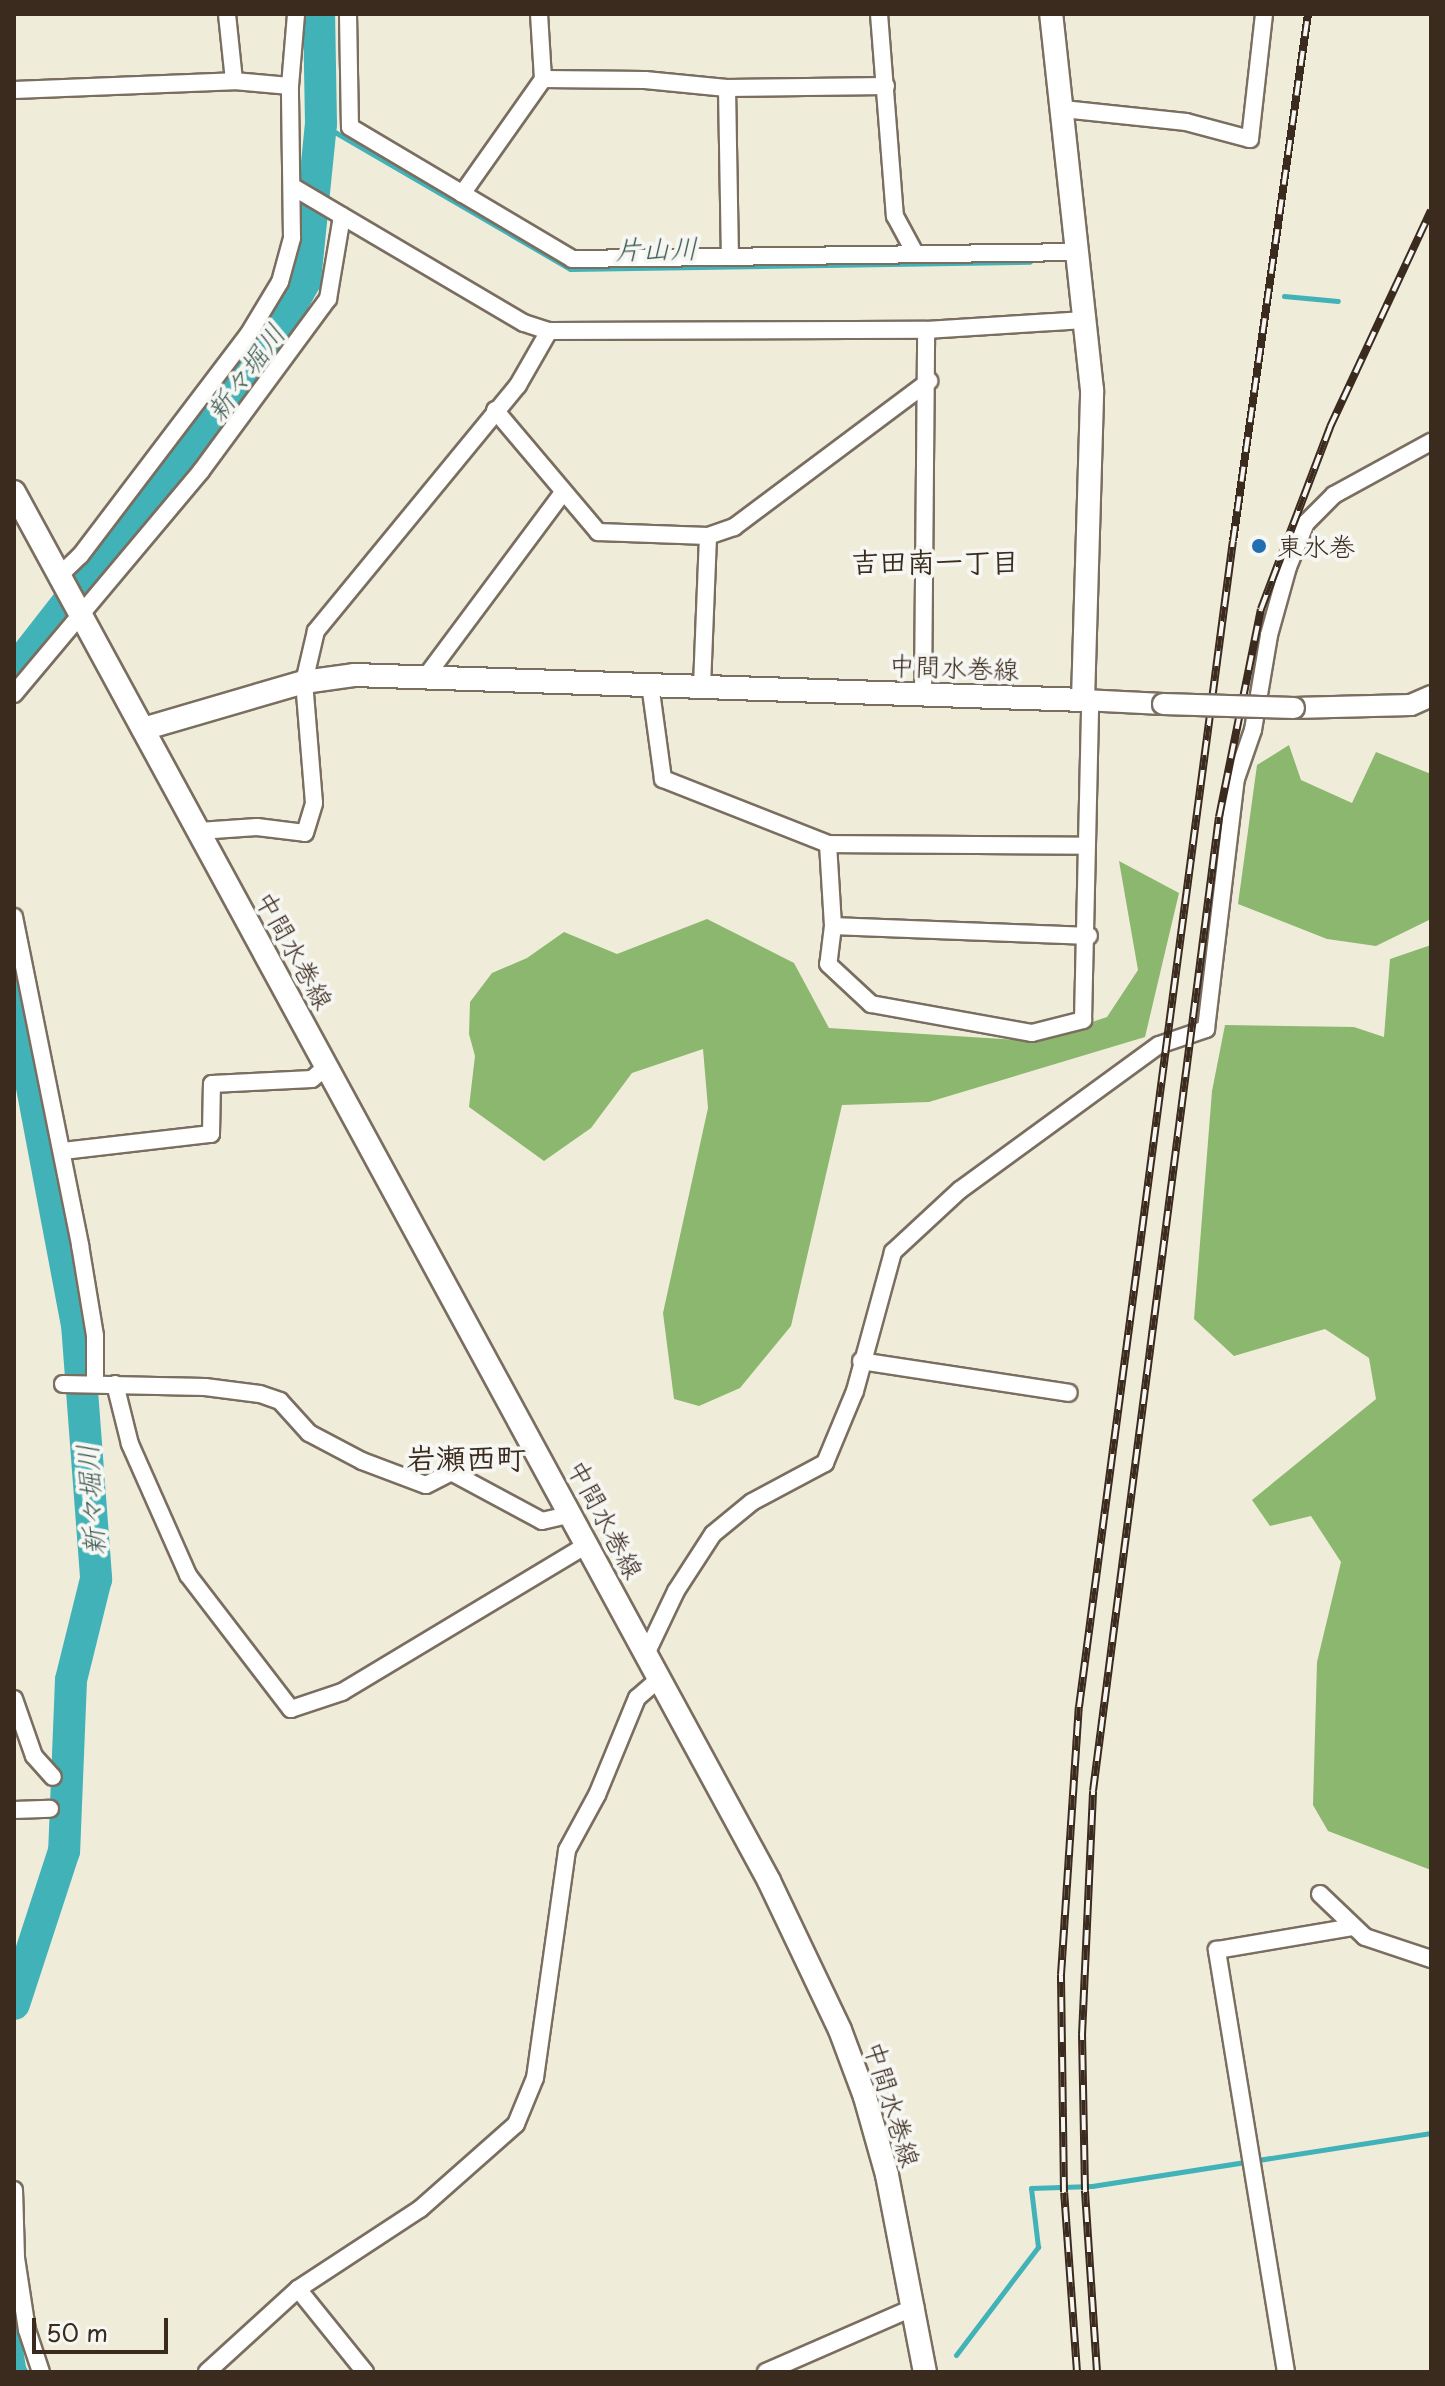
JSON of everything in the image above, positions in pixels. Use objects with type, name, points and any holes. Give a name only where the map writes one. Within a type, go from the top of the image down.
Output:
[{"type":"main road","points":[[1051,14],[1092,390],[1086,700]]},
{"type":"main road","name":"中間水巻線","points":[[14,492],[769,1881],[840,2030],[887,2175],[915,2307],[925,2372]]},
{"type":"main road","name":"中間水巻線","points":[[143,729],[304,682],[354,675],[427,675],[1086,700]]},
{"type":"street","points":[[227,14],[234,81]]},
{"type":"street","points":[[60,575],[80,556],[248,335],[280,282],[292,238],[290,86],[296,14]]},
{"type":"street","points":[[348,14],[350,127],[572,259],[1077,252]]},
{"type":"street","points":[[462,194],[543,79],[539,14]]},
{"type":"street","points":[[879,14],[895,216],[915,253]]},
{"type":"street","points":[[1063,109],[1186,122],[1250,139],[1264,14]]},
{"type":"street","points":[[543,79],[645,80],[727,88],[886,86]]},
{"type":"street","points":[[14,90],[234,81],[290,86]]},
{"type":"street","points":[[727,88],[730,257]]},
{"type":"street","points":[[293,187],[524,323],[549,331],[926,330],[1084,320]]},
{"type":"street","points":[[14,694],[41,655],[81,616],[201,471],[328,299],[342,216]]},
{"type":"street","points":[[923,694],[929,381],[926,330]]},
{"type":"street","points":[[199,831],[257,827],[305,833],[314,803],[304,682],[316,631],[518,385],[549,331]]},
{"type":"street","points":[[495,410],[562,494],[598,532],[708,536],[734,527],[929,381]]},
{"type":"street","points":[[646,1654],[676,1591],[713,1534],[752,1502],[825,1463],[855,1391],[893,1252],[960,1190],[1159,1045],[1206,1029],[1236,779],[1253,730],[1269,635],[1288,567],[1306,523],[1334,495],[1431,442]]},
{"type":"street","points":[[427,675],[562,494]]},
{"type":"street","points":[[702,686],[708,536]]},
{"type":"street","points":[[650,684],[663,779],[828,844],[1083,846]]},
{"type":"street","points":[[828,844],[833,926],[828,964],[871,1004],[1032,1033],[1083,1020],[1089,936],[1083,846],[1086,700],[1294,708],[1411,705],[1431,696]]},
{"type":"street","points":[[14,917],[63,1151],[95,1336],[95,1382]]},
{"type":"street","points":[[833,926],[1089,936]]},
{"type":"street","points":[[63,1151],[211,1134],[212,1084],[312,1079],[327,1066]]},
{"type":"street","points":[[861,1361],[1069,1393]]},
{"type":"street","points":[[63,1384],[95,1382],[216,1387],[275,1399],[309,1433],[362,1461],[426,1485],[451,1472],[542,1521],[572,1514]]},
{"type":"street","points":[[115,1384],[130,1444],[188,1575],[291,1709],[342,1692],[588,1544]]},
{"type":"street","points":[[207,2372],[298,2289],[420,2209],[516,2124],[540,2053],[567,1850],[597,1795],[637,1698],[659,1679]]},
{"type":"street","points":[[14,1699],[34,1756],[53,1777]]},
{"type":"street","points":[[14,1810],[50,1809]]},
{"type":"street","points":[[1320,1894],[1353,1927],[1386,1948],[1431,1959]]},
{"type":"street","points":[[1286,2372],[1217,1950],[1353,1927]]},
{"type":"street","points":[[14,2190],[16,2258],[27,2330],[41,2372]]},
{"type":"street","points":[[298,2289],[365,2372]]},
{"type":"street","points":[[766,2372],[915,2307]]},
{"type":"green space","points":[[1289,745],[1301,780],[1352,803],[1376,752],[1431,774],[1431,919],[1376,946],[1327,939],[1238,904],[1257,765]]},
{"type":"green space","points":[[1119,861],[1179,893],[1145,1037],[929,1102],[842,1105],[791,1326],[740,1388],[699,1406],[674,1399],[663,1313],[708,1108],[703,1049],[632,1073],[591,1128],[544,1161],[469,1107],[475,1056],[469,1034],[470,1002],[492,973],[527,958],[564,932],[617,954],[707,919],[794,963],[829,1028],[1035,1041],[1107,1017],[1138,970]]},
{"type":"green space","points":[[1431,945],[1431,1870],[1328,1831],[1313,1805],[1317,1662],[1341,1562],[1311,1516],[1270,1526],[1252,1500],[1376,1399],[1369,1358],[1325,1329],[1234,1356],[1194,1319],[1212,1091],[1225,1025],[1354,1027],[1384,1037],[1390,959]]},
{"type":"water","points":[[14,2296],[26,2367],[29,2372],[14,2372]]},
{"type":"waterway","name":"新々堀川","points":[[14,671],[269,345],[305,281],[321,124],[319,14]]},
{"type":"waterway","name":"片山川","points":[[321,124],[570,269],[1030,262]]},
{"type":"waterway","name":"片山川","points":[[1284,296],[1338,301]]},
{"type":"waterway","name":"新々堀川","points":[[14,992],[77,1324],[96,1579],[71,1680],[64,1851],[14,2004]]},
{"type":"waterway","points":[[956,2355],[1038,2247],[1031,2188],[1092,2186],[1431,2133]]},
{"type":"railway","points":[[1077,2372],[1064,2192],[1061,1975],[1079,1707],[1233,541],[1308,14]]},
{"type":"railway","points":[[1097,2372],[1085,2190],[1082,2035],[1093,1791],[1219,817],[1261,609],[1330,427],[1431,210]]},
{"type":"place","name":"東水巻","points":[[1259,546]]},
{"type":"district","name":"吉田南一丁目","points":[[935,561]]},
{"type":"district","name":"岩瀬西町","points":[[466,1457]]}]
